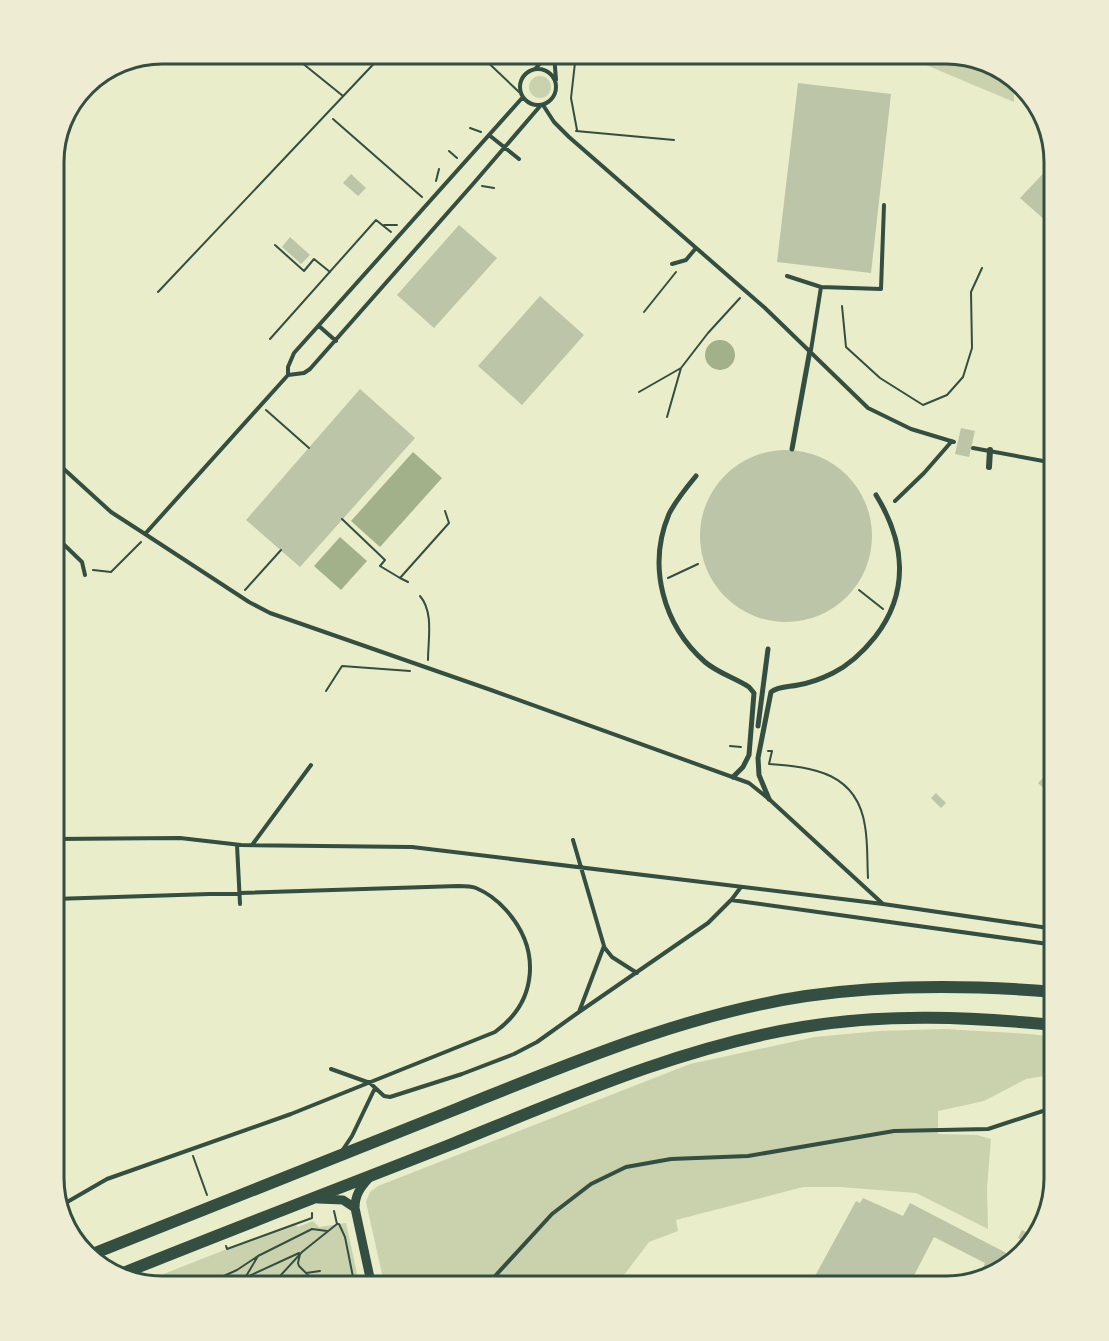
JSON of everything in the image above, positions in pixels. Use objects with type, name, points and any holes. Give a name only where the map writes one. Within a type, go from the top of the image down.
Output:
[{"type":"highway","points":[[98,1252],[601,1053],[679,1026],[742,1009],[805,997],[874,989],[969,986],[1044,991]]},
{"type":"highway","points":[[130,1270],[309,1198],[371,1176],[647,1067],[689,1053],[805,1026],[897,1017],[964,1018],[1044,1024]]},
{"type":"street","points":[[792,449],[810,350]]},
{"type":"street","points":[[989,467],[990,450]]},
{"type":"street","points":[[696,476],[681,494],[666,525],[659,559],[660,582],[666,605],[676,627],[690,646],[707,663],[752,690],[758,726],[759,775],[770,799]]},
{"type":"street","points":[[733,777],[743,767],[771,692],[778,688],[817,680],[852,661],[867,647],[890,614],[897,595],[900,574],[899,553],[895,532],[876,495]]},
{"type":"street","points":[[758,726],[768,649]]},
{"type":"street","points":[[370,1276],[355,1199],[358,1191],[371,1176]]},
{"type":"street","points":[[309,1198],[342,1200],[355,1208]]},
{"type":"lane","points":[[539,64],[522,78],[520,89],[522,96],[531,104],[542,105],[554,122],[569,136],[746,291],[868,408],[911,429],[953,442],[895,501]]},
{"type":"lane","points":[[146,534],[288,375],[304,373],[310,369],[542,105],[554,97],[555,64]]},
{"type":"lane","points":[[535,69],[549,72],[556,84]]},
{"type":"lane","points":[[288,375],[288,367],[294,353],[522,96]]},
{"type":"lane","points":[[489,135],[519,159]]},
{"type":"lane","points":[[787,276],[821,287],[881,289],[884,205]]},
{"type":"lane","points":[[672,264],[686,260],[696,248]]},
{"type":"lane","points":[[810,350],[821,287]]},
{"type":"lane","points":[[319,326],[336,341]]},
{"type":"lane","points":[[973,448],[1044,459]]},
{"type":"lane","points":[[65,470],[111,512],[239,596],[270,613],[749,783],[770,799],[883,904]]},
{"type":"lane","points":[[65,544],[79,558],[84,574]]},
{"type":"lane","points":[[251,845],[311,765]]},
{"type":"lane","points":[[64,839],[180,838],[237,845],[412,847],[883,904],[1044,927]]},
{"type":"lane","points":[[573,840],[604,946],[612,957],[637,973]]},
{"type":"lane","points":[[237,845],[240,904]]},
{"type":"lane","points":[[64,899],[458,886],[475,888],[490,896],[515,921],[527,949],[530,963],[530,977],[525,996],[517,1011],[495,1032],[291,1114],[107,1179],[68,1202]]},
{"type":"lane","points":[[331,1069],[370,1083],[384,1096],[390,1097],[462,1074],[514,1054],[537,1042],[708,923],[741,887]]},
{"type":"lane","points":[[731,900],[1044,943]]},
{"type":"lane","points":[[579,1012],[604,946]]},
{"type":"lane","points":[[339,1155],[352,1136],[375,1088]]},
{"type":"lane","points":[[495,1276],[552,1214],[591,1184],[626,1167],[659,1160],[748,1156],[894,1131],[988,1129],[1044,1111]]},
{"type":"path","points":[[304,64],[343,96]]},
{"type":"path","points":[[158,292],[373,64]]},
{"type":"path","points":[[490,64],[522,96]]},
{"type":"path","points":[[575,65],[571,98],[577,130]]},
{"type":"path","points":[[333,119],[429,203]]},
{"type":"path","points":[[470,128],[489,135]]},
{"type":"path","points":[[569,136],[577,130],[674,140]]},
{"type":"path","points":[[430,188],[437,180],[439,169]]},
{"type":"path","points":[[473,184],[494,188]]},
{"type":"path","points":[[416,204],[422,197]]},
{"type":"path","points":[[270,339],[376,220],[398,237]]},
{"type":"path","points":[[383,225],[399,225]]},
{"type":"path","points":[[275,244],[304,271],[314,259],[330,272]]},
{"type":"path","points":[[644,312],[686,260]]},
{"type":"path","points":[[842,306],[846,347],[880,378],[923,405],[947,395],[963,377],[972,348],[971,292],[982,268]]},
{"type":"path","points":[[667,417],[681,368],[708,333],[746,291]]},
{"type":"path","points":[[639,392],[681,368]]},
{"type":"path","points":[[261,405],[309,448]]},
{"type":"path","points":[[400,578],[449,523],[446,511]]},
{"type":"path","points":[[342,519],[385,560],[380,566],[408,582]]},
{"type":"path","points":[[84,568],[111,572],[146,534]]},
{"type":"path","points":[[239,596],[281,550]]},
{"type":"path","points":[[660,582],[698,564]]},
{"type":"path","points":[[859,590],[890,614]]},
{"type":"path","points":[[420,596],[426,604],[428,614],[428,669]]},
{"type":"path","points":[[326,691],[342,666],[419,672]]},
{"type":"path","points":[[730,746],[750,748]]},
{"type":"path","points":[[759,750],[772,751],[769,764],[803,766],[822,771],[838,780],[851,794],[861,810],[866,828],[868,890]]},
{"type":"path","points":[[331,1199],[337,1224],[345,1237],[353,1276]]},
{"type":"path","points":[[227,1249],[312,1218],[312,1213]]},
{"type":"path","points":[[280,1276],[302,1252],[337,1224]]},
{"type":"path","points":[[224,1276],[312,1229],[328,1231]]},
{"type":"path","points":[[302,1252],[298,1263],[309,1276]]},
{"type":"path","points":[[251,1275],[302,1252]]},
{"type":"path","points":[[246,1276],[258,1256]]},
{"type":"path","points":[[306,1273],[320,1271]]},
{"type":"shaded area","points":[[926,65],[966,66],[978,70],[996,78],[1014,91],[1014,102]]},
{"type":"shaded area","points":[[540,76],[548,79],[551,87],[548,95],[540,98],[532,95],[529,87],[532,79]]},
{"type":"shaded area","points":[[720,340],[731,344],[735,355],[731,366],[720,370],[709,366],[705,355],[709,344]]},
{"type":"shaded area","points":[[413,452],[442,478],[380,547],[351,521]]},
{"type":"shaded area","points":[[340,537],[367,561],[341,590],[314,566]]},
{"type":"shaded area","points":[[945,1029],[1044,1036],[1044,1076],[1026,1079],[984,1101],[938,1111],[938,1134],[977,1135],[991,1139],[987,1188],[988,1229],[916,1193],[840,1187],[803,1187],[676,1220],[678,1231],[649,1242],[623,1276],[383,1276],[366,1202],[370,1192],[378,1186],[690,1064],[815,1037],[879,1031]]},
{"type":"shaded area","points":[[313,1221],[319,1227],[346,1223],[358,1276],[159,1276],[294,1223],[298,1227]]},
{"type":"building","points":[[798,83],[891,94],[871,273],[777,262]]},
{"type":"building","points":[[1044,173],[1044,219],[1020,198]]},
{"type":"building","points":[[351,174],[366,188],[358,196],[343,183]]},
{"type":"building","points":[[459,225],[497,258],[434,328],[397,295]]},
{"type":"building","points":[[290,237],[310,255],[301,264],[282,247]]},
{"type":"building","points":[[540,296],[584,335],[522,405],[478,366]]},
{"type":"building","points":[[360,389],[415,438],[300,567],[246,520]]},
{"type":"building","points":[[961,428],[975,431],[969,457],[955,454]]},
{"type":"building","points":[[786,450],[819,456],[834,464],[847,475],[858,488],[866,503],[872,536],[866,569],[858,584],[847,597],[834,608],[819,616],[786,622],[753,616],[738,608],[725,597],[714,584],[706,569],[700,536],[706,503],[714,488],[725,475],[738,464],[753,456]]},
{"type":"building","points":[[1044,777],[1044,789],[1038,783]]},
{"type":"building","points":[[936,793],[946,803],[941,808],[931,798]]},
{"type":"building","points":[[863,1198],[903,1216],[910,1203],[1008,1254],[984,1269],[985,1263],[934,1237],[914,1276],[815,1276],[856,1201],[860,1203]]},
{"type":"building","points":[[1022,1230],[1028,1233],[1022,1240],[1018,1238]]}]
